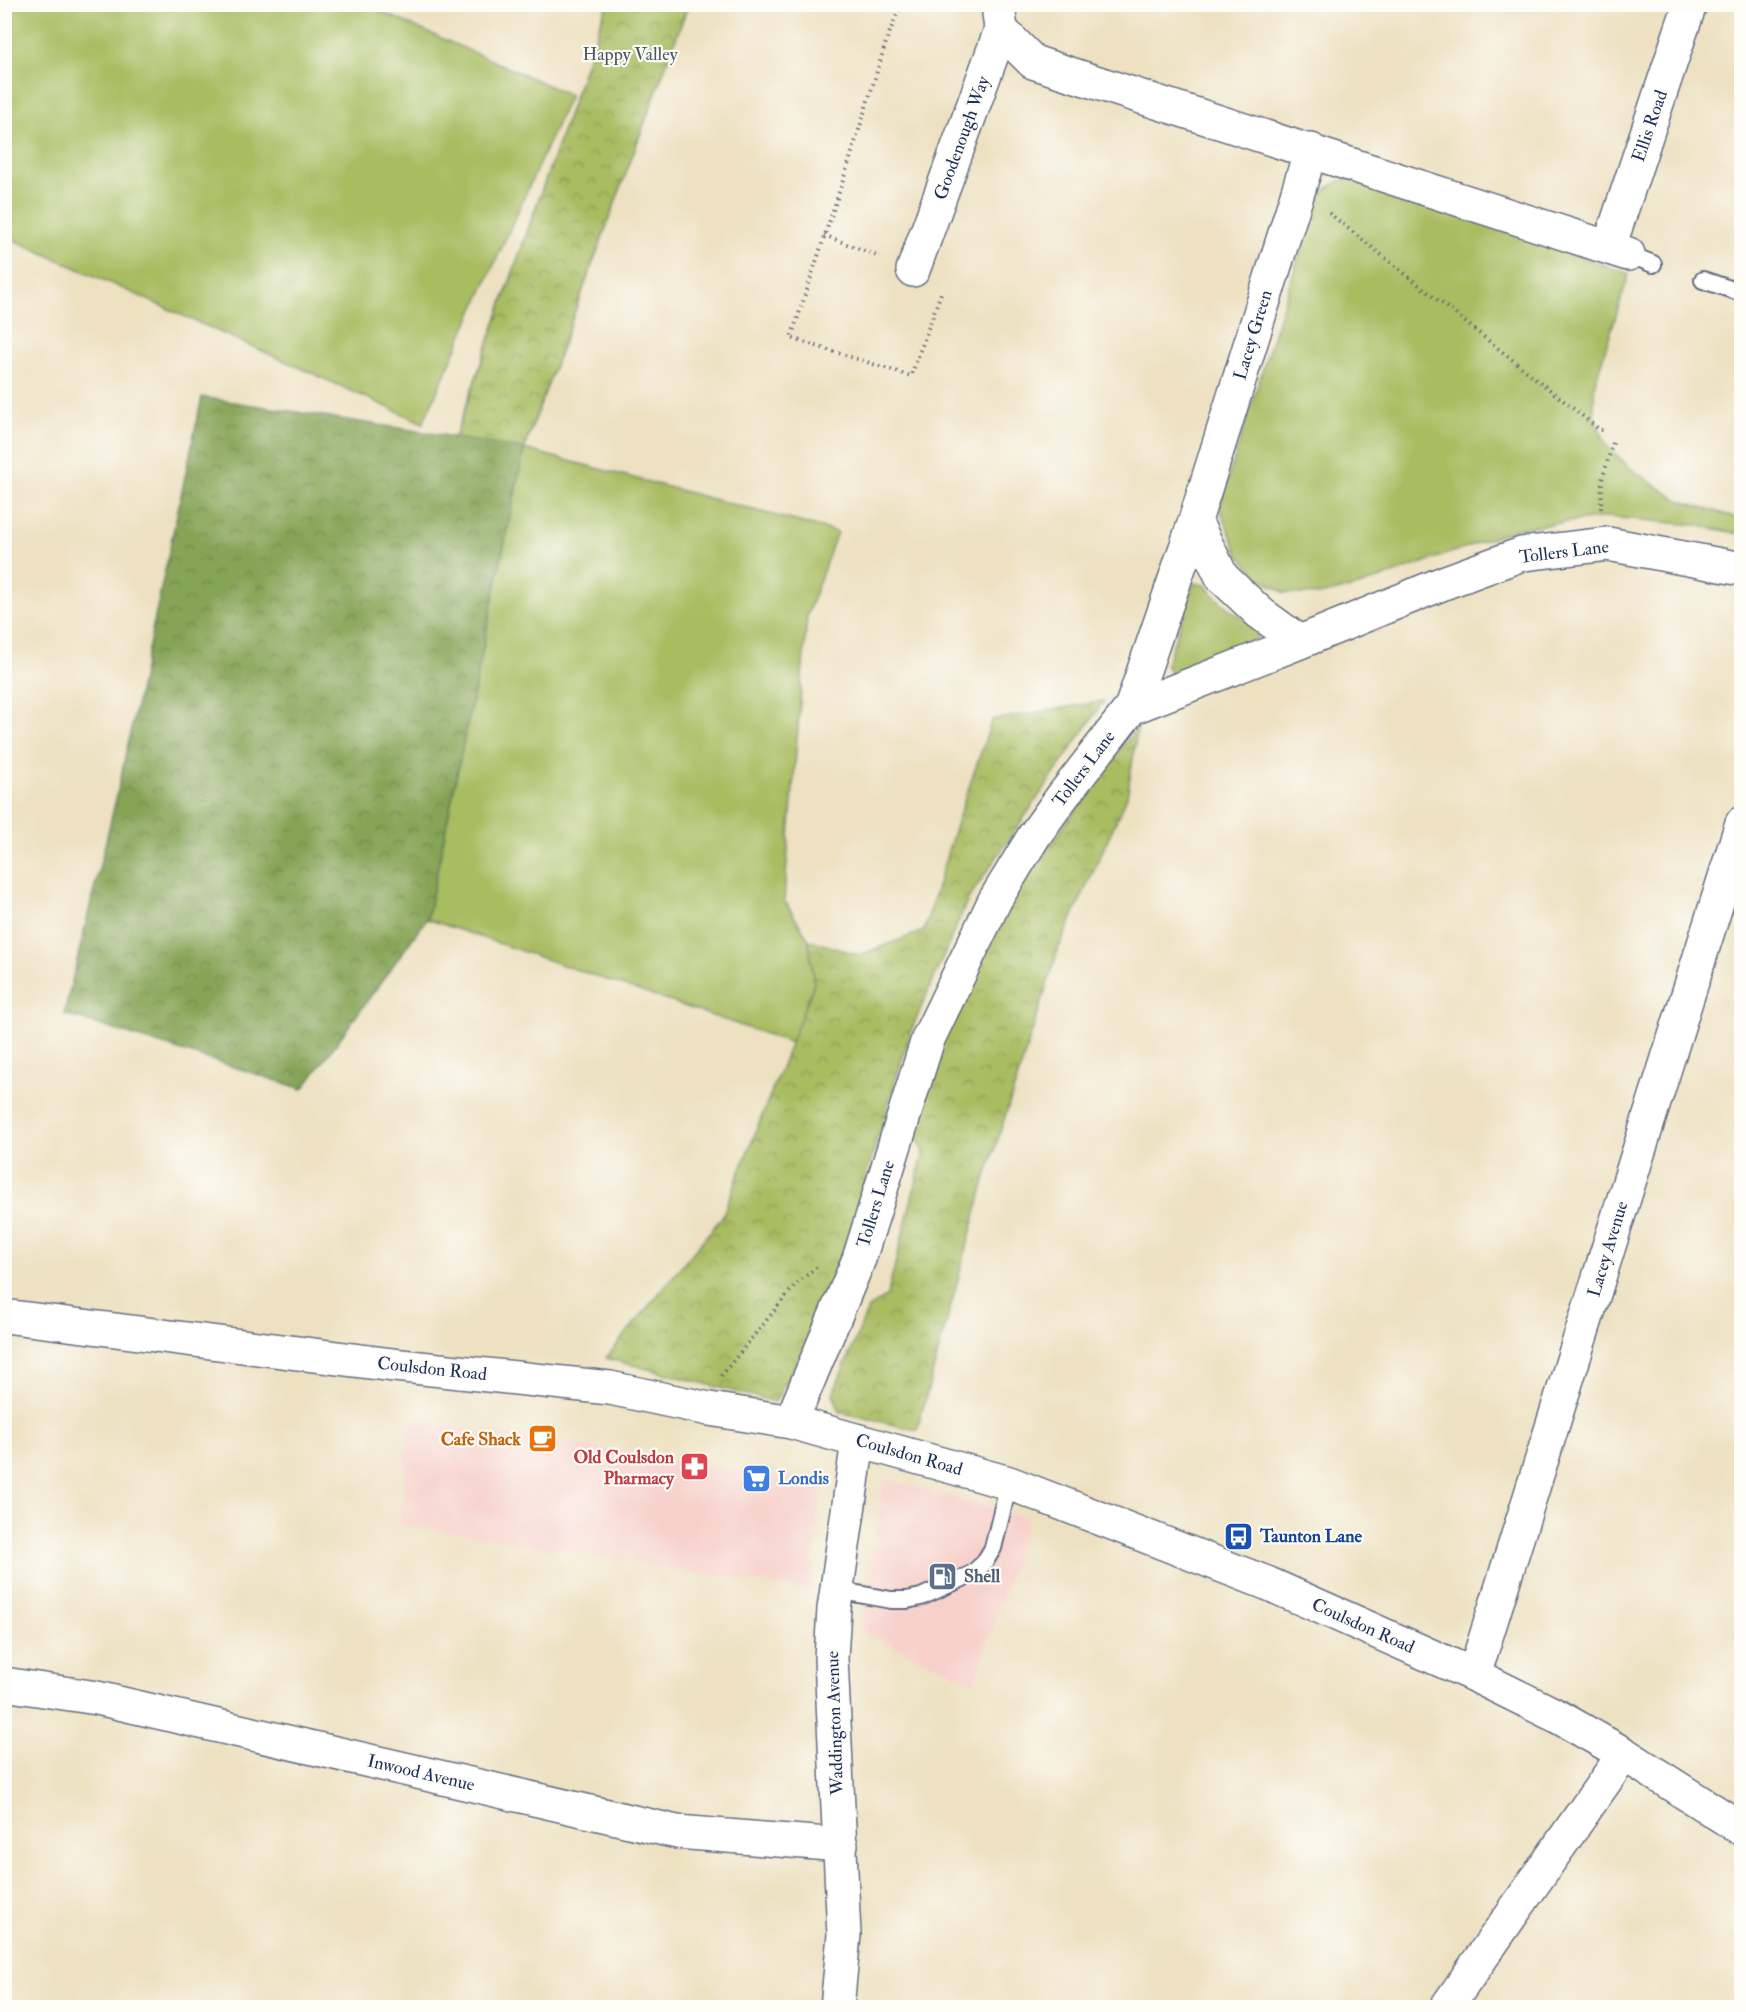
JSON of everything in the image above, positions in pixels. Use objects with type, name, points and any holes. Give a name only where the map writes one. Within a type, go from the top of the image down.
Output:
[{"type":"street","name":"Ellis Road","points":[[1311,150],[1630,255],[1690,4]]},
{"type":"street","points":[[1000,17],[1034,62],[1311,150]]},
{"type":"street","name":"Goodenough Way","points":[[913,270],[1000,17]]},
{"type":"street","name":"Lacey Green","points":[[1131,708],[1195,521],[1311,150]]},
{"type":"street","points":[[1195,521],[1222,577],[1260,614],[1300,642]]},
{"type":"street","name":"Tollers Lane","points":[[790,1422],[859,1258],[928,1039],[995,900],[1034,836],[1131,708],[1522,554],[1608,544],[1742,569]]},
{"type":"street","name":"Lacey Avenue","points":[[1474,1675],[1742,823]]},
{"type":"street","name":"Coulsdon Road","points":[[4,1316],[393,1365],[610,1388],[709,1409],[790,1422],[1010,1483],[1269,1584],[1474,1675],[1557,1716],[1624,1754],[1742,1829]]},
{"type":"street","name":"Waddington Avenue","points":[[837,2007],[844,1935],[831,1658],[836,1590],[858,1441]]},
{"type":"street","name":"Inwood Avenue","points":[[4,1683],[97,1698],[676,1832],[841,1845]]},
{"type":"street","points":[[1446,2007],[1624,1754]]},
{"type":"lane","points":[[1703,280],[1742,293]]},
{"type":"lane","points":[[836,1590],[891,1600],[907,1600],[921,1597],[972,1574],[984,1563],[993,1548],[1010,1483]]},
{"type":"path","points":[[1299,189],[1600,430],[1606,430]]},
{"type":"path","points":[[1600,545],[1602,480],[1613,443]]},
{"type":"path","points":[[718,1379],[773,1310],[812,1269],[833,1259],[859,1258]]},
{"type":"shaded area","points":[[409,1420],[822,1483],[809,1591],[400,1524]]},
{"type":"shaded area","points":[[884,1478],[1028,1518],[975,1683],[862,1632]]},
{"type":"green space","points":[[5,4],[366,5],[570,95],[423,423],[5,236]]},
{"type":"green space","points":[[607,5],[688,5],[524,449],[427,919],[303,1089],[64,1014],[117,795],[202,397],[455,437]]},
{"type":"green space","name":"Happy Valley","points":[[607,5],[688,5],[524,449],[455,438]]},
{"type":"green space","points":[[1356,177],[1629,274],[1594,386],[1594,416],[1607,446],[1630,468],[1678,500],[1741,519],[1741,534],[1695,525],[1608,517],[1519,528],[1359,586],[1319,595],[1285,593],[1259,578],[1239,555],[1219,507],[1316,202],[1333,185]]},
{"type":"green space","points":[[524,449],[837,532],[807,616],[784,900],[809,940],[814,983],[792,1043],[427,919]]},
{"type":"green space","points":[[1194,583],[1205,585],[1229,609],[1259,628],[1257,639],[1172,675],[1166,665]]},
{"type":"green space","points":[[1104,701],[968,899],[911,1031],[825,1309],[775,1402],[606,1358],[722,1217],[814,984],[809,940],[859,955],[924,931],[954,831],[992,720]]},
{"type":"green space","points":[[1138,725],[1127,797],[1059,947],[985,1180],[917,1430],[840,1412],[833,1394],[868,1309],[887,1296],[924,1151],[913,1132],[934,1063],[1004,907]]},
{"type":"place","name":"Cafe Shack","points":[[542,1439]]},
{"type":"place","name":"Old Coulsdon Pharmacy","points":[[695,1467]]},
{"type":"place","name":"Londis","points":[[757,1478]]},
{"type":"place","name":"Taunton Lane","points":[[1239,1536]]},
{"type":"place","name":"Shell","points":[[943,1576]]}]
